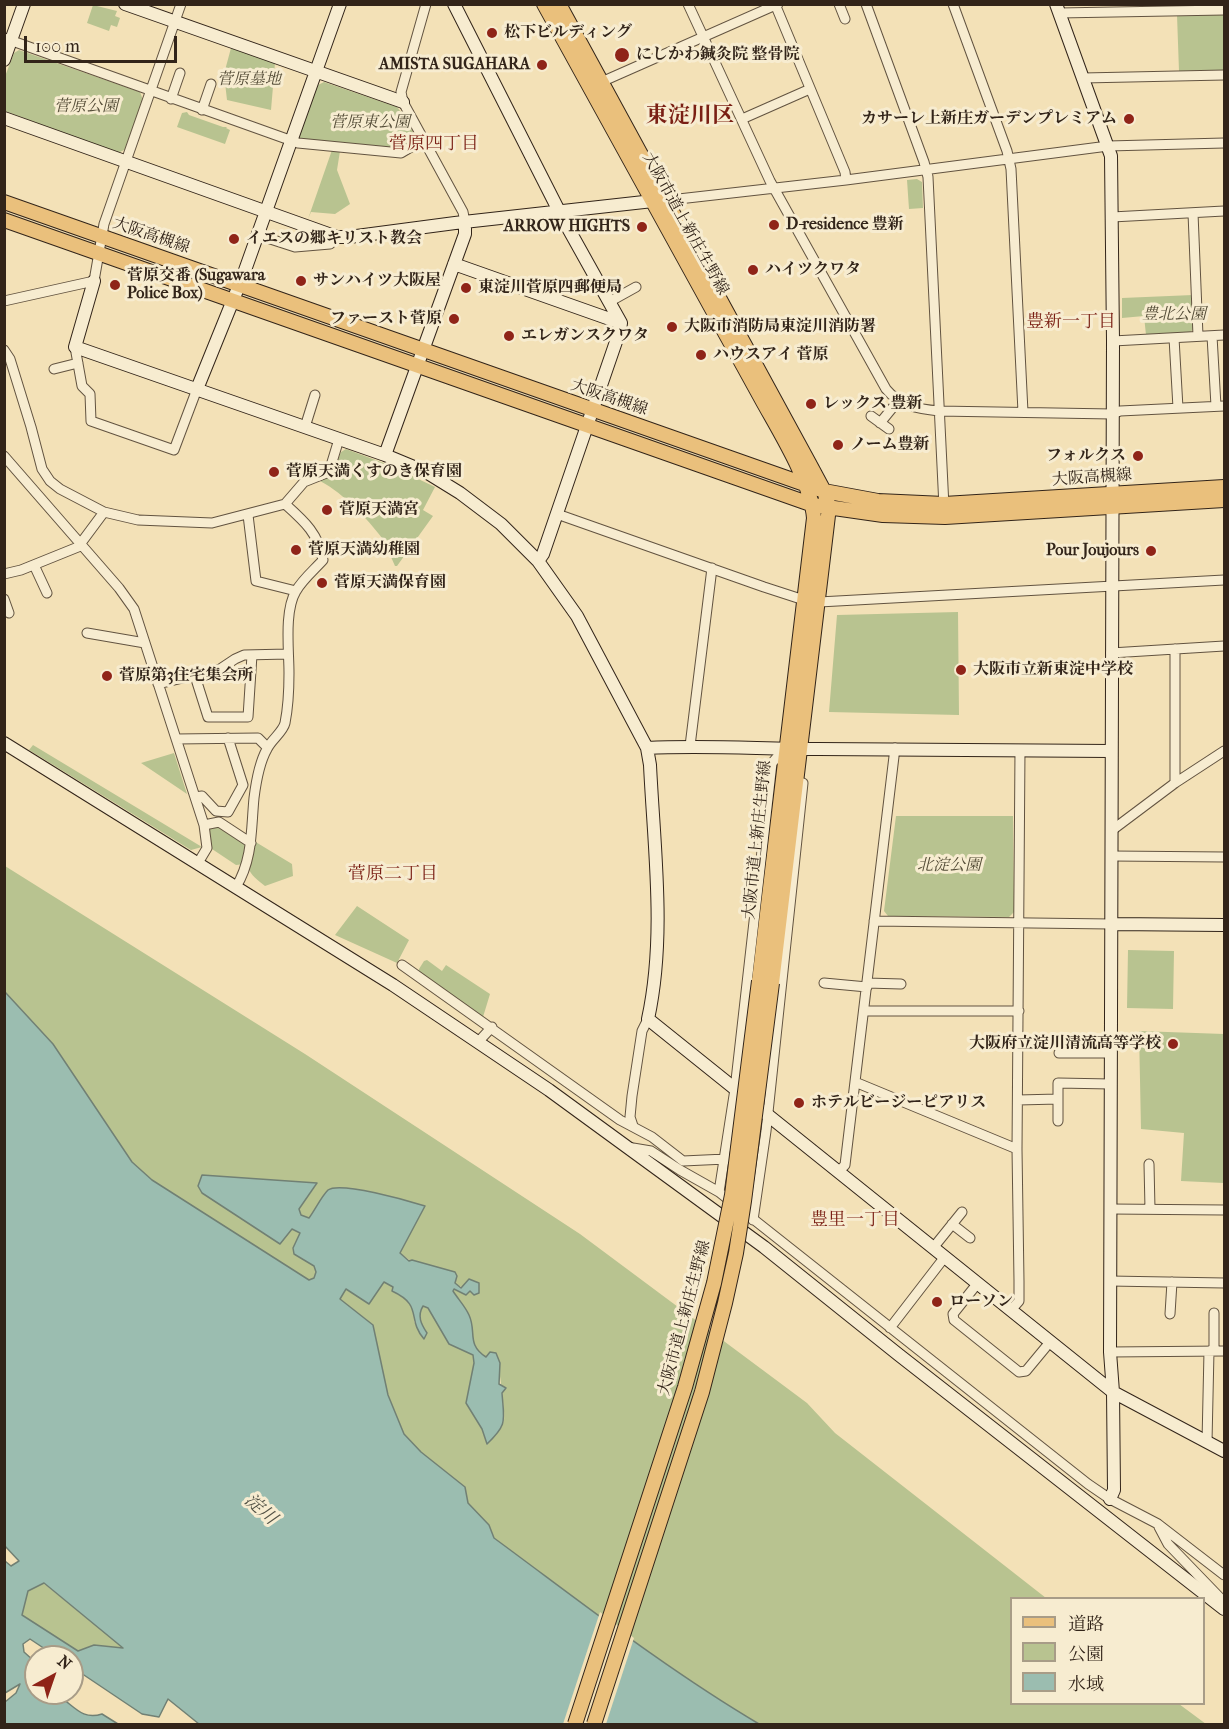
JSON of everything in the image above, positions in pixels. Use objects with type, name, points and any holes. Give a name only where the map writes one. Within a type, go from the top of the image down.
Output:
[{"type":"main road","name":"大阪市道上新庄生野線","points":[[544,4],[596,85],[824,491],[829,507],[819,602],[792,748]]},
{"type":"main road","name":"大阪市道上新庄生野線","points":[[559,4],[596,85]]},
{"type":"main road","name":"大阪市道上新庄生野線","points":[[594,1725],[702,1392],[725,1303],[742,1211],[792,748],[804,600],[814,518],[813,505],[805,484],[660,201]]},
{"type":"main road","name":"大阪高槻線","points":[[4,202],[824,491],[944,510]]},
{"type":"main road","name":"大阪高槻線","points":[[4,220],[813,505],[883,515],[1112,500],[1224,487]]},
{"type":"main road","name":"大阪高槻線","points":[[1112,500],[1224,500]]},
{"type":"main road","name":"大阪市道上新庄生野線","points":[[575,1725],[685,1387],[714,1283],[732,1195],[765,982]]},
{"type":"street","points":[[4,60],[8,40],[24,4]]},
{"type":"street","points":[[125,4],[403,102]]},
{"type":"street","points":[[182,4],[104,224],[94,281],[75,347],[82,386],[90,394],[91,421],[174,450],[258,234],[338,5]]},
{"type":"street","points":[[386,455],[465,234],[463,212],[403,102],[401,92],[426,4]]},
{"type":"street","points":[[454,4],[560,212],[621,323],[588,426],[543,554],[538,561]]},
{"type":"street","points":[[688,4],[774,188],[886,389],[898,401],[910,407],[939,411],[1112,414],[1120,411],[1220,406],[1212,336]]},
{"type":"street","points":[[839,4],[845,19]]},
{"type":"street","points":[[866,4],[926,170],[944,510]]},
{"type":"street","points":[[953,4],[1009,160],[1023,412]]},
{"type":"street","points":[[596,85],[776,5],[846,180]]},
{"type":"street","points":[[1110,1499],[1114,1490],[1113,1392],[1110,1352],[1113,341],[1111,156],[1057,9],[1224,10]]},
{"type":"street","points":[[8,40],[291,141],[401,153],[423,140]]},
{"type":"street","points":[[171,99],[180,74]]},
{"type":"street","points":[[1083,78],[1224,75]]},
{"type":"street","points":[[202,110],[211,84]]},
{"type":"street","points":[[742,119],[810,89]]},
{"type":"street","points":[[4,118],[337,237],[846,180],[1108,146],[1224,143]]},
{"type":"street","points":[[1112,217],[1224,211]]},
{"type":"street","points":[[1193,213],[1198,336]]},
{"type":"street","points":[[258,234],[295,247],[330,244],[337,237]]},
{"type":"street","points":[[454,264],[621,323]]},
{"type":"street","points":[[4,301],[94,281]]},
{"type":"street","points":[[609,302],[636,288]]},
{"type":"street","points":[[1113,341],[1224,335]]},
{"type":"street","points":[[1174,338],[1178,408]]},
{"type":"street","points":[[75,347],[386,455],[426,472],[460,493],[501,524],[538,561],[568,602],[647,748],[650,765],[659,945],[653,997],[648,1019],[642,1031],[635,1074],[630,1117],[633,1126]]},
{"type":"street","points":[[4,350],[10,359],[32,427],[42,469],[50,481],[60,489],[104,512],[138,520],[212,523],[285,504],[304,482],[329,472],[339,439]]},
{"type":"street","points":[[54,369],[78,363]]},
{"type":"street","points":[[305,427],[315,395]]},
{"type":"street","points":[[880,423],[898,401]]},
{"type":"street","points":[[871,416],[889,429]]},
{"type":"street","points":[[4,456],[9,467],[81,544],[134,609],[204,825],[207,848],[198,863]]},
{"type":"street","points":[[236,887],[248,863],[254,799],[263,756],[267,747],[285,726],[290,615],[296,591],[323,560],[316,534],[285,504]]},
{"type":"street","points":[[4,574],[34,565],[81,544],[104,512]]},
{"type":"street","points":[[557,514],[804,600],[819,602],[1224,580]]},
{"type":"street","points":[[248,515],[256,581],[296,591]]},
{"type":"street","points":[[34,565],[47,593]]},
{"type":"street","points":[[690,746],[712,568]]},
{"type":"street","points":[[4,599],[10,612]]},
{"type":"street","points":[[87,633],[145,643]]},
{"type":"street","points":[[1111,653],[1224,646]]},
{"type":"street","points":[[1175,649],[1175,783]]},
{"type":"street","points":[[195,676],[208,717],[248,717],[252,654]]},
{"type":"street","points":[[159,684],[220,669],[244,655],[288,654]]},
{"type":"street","points":[[195,797],[202,796],[216,811],[228,812],[243,785],[228,738]]},
{"type":"street","points":[[176,739],[258,738],[267,747]]},
{"type":"street","points":[[4,743],[479,1041],[764,1247],[1224,1609]]},
{"type":"street","points":[[647,748],[690,746],[1111,751]]},
{"type":"street","points":[[719,1192],[726,1159],[735,1089],[772,763],[792,748]]},
{"type":"street","points":[[753,1220],[768,1116],[805,762],[792,748]]},
{"type":"street","points":[[838,1172],[845,1165],[895,748]]},
{"type":"street","points":[[1011,1310],[1019,1301],[1017,1149],[1020,750]]},
{"type":"street","points":[[1112,831],[1175,783],[1224,751]]},
{"type":"street","points":[[204,825],[219,822],[251,843]]},
{"type":"street","points":[[1112,856],[1224,857]]},
{"type":"street","points":[[874,921],[1224,925]]},
{"type":"street","points":[[402,965],[620,1120],[633,1126],[683,1161],[726,1159]]},
{"type":"street","points":[[824,983],[901,984]]},
{"type":"street","points":[[864,1011],[1019,1011]]},
{"type":"street","points":[[648,1019],[1113,1392],[1224,1451]]},
{"type":"street","points":[[479,1041],[492,1027]]},
{"type":"street","points":[[1059,1053],[1111,1053]]},
{"type":"street","points":[[855,1082],[1017,1149]]},
{"type":"street","points":[[1059,1121],[1058,1083],[1111,1084]]},
{"type":"street","points":[[1018,1100],[1058,1099]]},
{"type":"street","points":[[626,1146],[651,1150],[719,1192],[1088,1484],[1110,1499],[1158,1524],[1224,1575]]},
{"type":"street","points":[[1149,1164],[1150,1209]]},
{"type":"street","points":[[1112,1209],[1224,1210]]},
{"type":"street","points":[[933,1248],[962,1212]]},
{"type":"street","points":[[952,1224],[970,1238]]},
{"type":"street","points":[[890,1328],[944,1258]]},
{"type":"street","points":[[1110,1281],[1224,1283]]},
{"type":"street","points":[[1170,1314],[1172,1282]]},
{"type":"street","points":[[977,1284],[953,1314],[954,1320],[962,1327],[1019,1372],[1026,1371],[1050,1342]]},
{"type":"street","points":[[1207,1442],[1216,1351],[1214,1313]]},
{"type":"street","points":[[1110,1352],[1216,1351]]},
{"type":"street","points":[[1158,1524],[1168,1544],[1224,1602]]},
{"type":"green space","points":[[93,5],[117,11],[115,16],[120,18],[117,27],[111,25],[109,31],[87,23]]},
{"type":"green space","points":[[1224,13],[1224,70],[1179,71],[1177,15]]},
{"type":"green space","name":"菅原墓地","points":[[231,48],[275,63],[271,110],[227,100],[224,74]]},
{"type":"green space","name":"菅原公園","points":[[19,50],[140,92],[143,100],[126,149],[118,153],[5,111],[4,79],[14,53]]},
{"type":"green space","name":"菅原東公園","points":[[324,82],[397,107],[416,137],[414,142],[400,150],[298,140],[318,85]]},
{"type":"green space","points":[[187,112],[189,115],[227,127],[230,130],[225,144],[177,127],[182,113]]},
{"type":"green space","points":[[332,150],[340,151],[337,170],[350,204],[335,214],[311,212],[308,219]]},
{"type":"green space","points":[[917,179],[922,182],[923,208],[909,209],[907,180]]},
{"type":"green space","name":"豊北公園","points":[[1193,295],[1194,329],[1190,332],[1146,335],[1144,316],[1122,318],[1122,298]]},
{"type":"green space","points":[[346,449],[389,465],[435,487],[423,510],[433,516],[397,566],[381,537],[366,519],[351,503],[318,480],[332,476],[341,452]]},
{"type":"green space","points":[[958,612],[959,715],[829,712],[837,615]]},
{"type":"green space","points":[[33,745],[202,847],[191,850],[29,750]]},
{"type":"green space","points":[[174,753],[187,794],[141,763]]},
{"type":"green space","name":"北淀公園","points":[[896,816],[1013,816],[1014,912],[1009,917],[888,916],[884,911]]},
{"type":"green space","points":[[220,826],[246,842],[245,864],[236,865],[212,849],[208,831],[211,827]]},
{"type":"green space","points":[[254,841],[292,864],[293,876],[265,886],[258,880],[249,867]]},
{"type":"green space","points":[[5,866],[305,1054],[580,1234],[807,1403],[835,1433],[1045,1597],[1010,1597],[1010,1705],[1180,1705],[1206,1724],[759,1724],[724,1703],[624,1634],[494,1538],[489,1525],[468,1503],[465,1487],[421,1452],[404,1434],[388,1395],[373,1325],[339,1298],[346,1289],[384,1282],[393,1287],[392,1291],[409,1303],[413,1311],[414,1322],[427,1333],[421,1323],[420,1313],[422,1306],[428,1308],[449,1344],[473,1355],[474,1363],[466,1403],[482,1429],[487,1444],[504,1420],[496,1353],[490,1353],[486,1357],[474,1344],[453,1291],[454,1289],[479,1293],[438,1276],[400,1253],[425,1206],[328,1190],[309,1218],[301,1215],[299,1209],[317,1184],[202,1193],[280,1243],[292,1229],[300,1233],[293,1248],[294,1254],[314,1266],[316,1272],[314,1278],[309,1281],[152,1180],[132,1162],[53,1044],[5,992]]},
{"type":"green space","points":[[357,906],[409,940],[397,963],[335,935]]},
{"type":"green space","points":[[1128,950],[1174,951],[1173,1009],[1127,1008]]},
{"type":"green space","points":[[427,960],[442,971],[446,965],[490,994],[483,1017],[419,972],[424,961]]},
{"type":"green space","points":[[1139,1031],[1224,1034],[1224,1183],[1181,1181],[1184,1133],[1141,1129]]},
{"type":"green space","points":[[43,1583],[124,1648],[94,1645],[84,1649],[84,1645],[69,1645],[22,1615],[28,1591]]},
{"type":"water","name":"淀川","points":[[5,992],[53,1044],[132,1162],[152,1180],[309,1280],[314,1278],[316,1272],[314,1266],[294,1254],[293,1248],[300,1233],[292,1229],[280,1244],[202,1193],[198,1186],[202,1175],[317,1183],[299,1209],[301,1215],[309,1218],[325,1193],[335,1188],[375,1193],[425,1206],[400,1253],[409,1261],[455,1272],[457,1276],[455,1283],[461,1288],[469,1279],[479,1283],[479,1293],[474,1295],[470,1291],[466,1295],[454,1289],[453,1291],[469,1315],[476,1347],[486,1357],[490,1352],[496,1353],[500,1363],[499,1384],[506,1388],[502,1393],[504,1416],[502,1426],[487,1444],[482,1429],[466,1403],[474,1363],[473,1355],[449,1344],[428,1308],[423,1306],[420,1313],[427,1333],[424,1339],[416,1325],[411,1307],[408,1302],[392,1291],[393,1287],[384,1282],[369,1304],[346,1289],[340,1299],[373,1325],[388,1395],[404,1434],[421,1452],[465,1487],[468,1503],[489,1525],[494,1538],[657,1658],[759,1724],[199,1724],[168,1699],[159,1717],[142,1714],[84,1675],[84,1649],[94,1645],[123,1648],[44,1583],[28,1591],[22,1615],[69,1645],[39,1645],[30,1639],[23,1644],[24,1705],[70,1705],[88,1715],[102,1714],[118,1724],[5,1724],[5,1702],[16,1693],[20,1684],[5,1693],[5,1561],[11,1566],[19,1561],[4,1545]]},
{"type":"pier","points":[[600,1612],[634,1638],[606,1724],[563,1724]]},
{"type":"place","name":"松下ビルディング","points":[[492,33]]},
{"type":"place","name":"にしかわ鍼灸院 整骨院","points":[[622,55]]},
{"type":"place","name":"AMISTA SUGAHARA","points":[[542,65]]},
{"type":"place","name":"カサーレ上新庄ガーデンプレミアム","points":[[1129,119]]},
{"type":"place","name":"D-residence 豊新","points":[[774,225]]},
{"type":"place","name":"ARROW HIGHTS","points":[[642,227]]},
{"type":"place","name":"イエスの郷キリスト教会","points":[[234,239]]},
{"type":"place","name":"ハイツクワタ","points":[[753,270]]},
{"type":"place","name":"サンハイツ大阪屋","points":[[301,281]]},
{"type":"place","name":"菅原交番 (Sugawara Police Box)","points":[[115,285]]},
{"type":"place","name":"東淀川菅原四郵便局","points":[[466,288]]},
{"type":"place","name":"ファースト菅原","points":[[454,319]]},
{"type":"place","name":"大阪市消防局東淀川消防署","points":[[672,327]]},
{"type":"place","name":"エレガンスクワタ","points":[[509,336]]},
{"type":"place","name":"ハウスアイ 菅原","points":[[701,355]]},
{"type":"place","name":"レックス 豊新","points":[[811,404]]},
{"type":"place","name":"ノーム豊新","points":[[838,445]]},
{"type":"place","name":"フォルクス","points":[[1138,456]]},
{"type":"place","name":"菅原天満くすのき保育園","points":[[274,472]]},
{"type":"place","name":"菅原天満宮","points":[[327,510]]},
{"type":"place","name":"菅原天満幼稚園","points":[[296,550]]},
{"type":"place","name":"Pour Joujours","points":[[1151,551]]},
{"type":"place","name":"菅原天満保育園","points":[[322,583]]},
{"type":"place","name":"大阪市立新東淀中学校","points":[[961,670]]},
{"type":"place","name":"菅原第3住宅集会所","points":[[107,676]]},
{"type":"place","name":"大阪府立淀川清流高等学校","points":[[1173,1044]]},
{"type":"place","name":"ホテルビージーピアリス","points":[[799,1103]]},
{"type":"place","name":"ローソン","points":[[937,1302]]},
{"type":"district","name":"東淀川区","points":[[690,117]]},
{"type":"district","name":"菅原四丁目","points":[[434,145]]},
{"type":"district","name":"豊新一丁目","points":[[1071,323]]},
{"type":"district","name":"菅原二丁目","points":[[393,875]]},
{"type":"district","name":"豊里一丁目","points":[[855,1221]]}]
